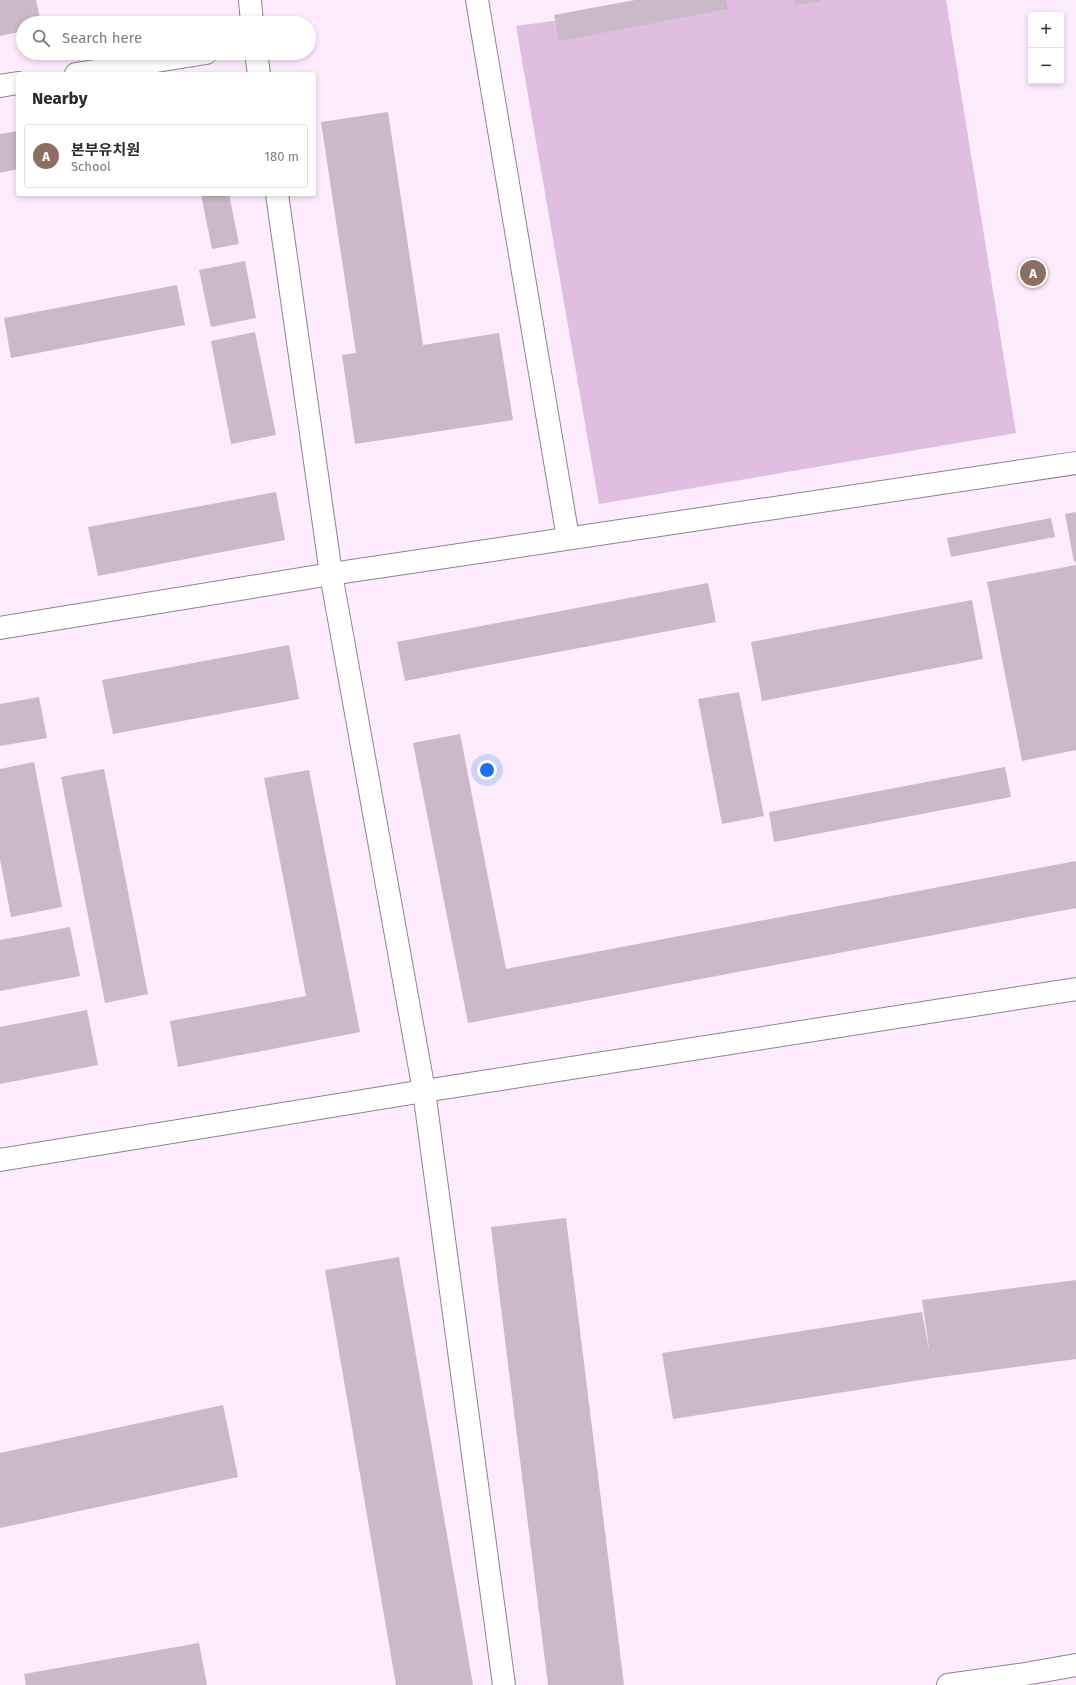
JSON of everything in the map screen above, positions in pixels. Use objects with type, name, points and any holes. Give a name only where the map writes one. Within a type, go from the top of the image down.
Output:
[{"type":"street","points":[[250,0],[251,16]]},
{"type":"street","points":[[477,0],[568,538]]},
{"type":"street","points":[[88,72],[163,60]]},
{"type":"street","points":[[257,60],[259,72]]},
{"type":"street","points":[[0,86],[16,83]]},
{"type":"street","points":[[277,196],[331,574],[424,1091],[504,1685]]},
{"type":"street","points":[[0,628],[331,574],[1076,463]]},
{"type":"street","points":[[0,1160],[424,1091],[1076,989]]},
{"type":"street","points":[[948,1685],[1020,1680],[1076,1665]]},
{"type":"shaded area","points":[[707,0],[946,0],[1016,433],[599,504],[516,26]]},
{"type":"building","points":[[0,0],[36,0],[39,16],[16,16],[16,33],[0,36]]},
{"type":"building","points":[[635,0],[726,0],[728,9],[559,41],[554,15]]},
{"type":"building","points":[[794,0],[820,0],[820,1],[795,5]]},
{"type":"building","points":[[388,112],[423,345],[499,333],[513,420],[355,444],[342,355],[356,353],[321,122]]},
{"type":"building","points":[[16,131],[16,169],[0,173],[0,134]]},
{"type":"building","points":[[201,196],[229,196],[239,244],[212,249]]},
{"type":"building","points":[[245,261],[256,318],[211,327],[199,270]]},
{"type":"building","points":[[177,285],[185,325],[11,358],[4,318]]},
{"type":"building","points":[[255,332],[276,435],[231,444],[211,341]]},
{"type":"building","points":[[276,492],[285,540],[98,576],[88,527]]},
{"type":"building","points":[[1076,512],[1076,561],[1074,562],[1065,514]]},
{"type":"building","points":[[1051,518],[1055,537],[951,557],[947,538]]},
{"type":"building","points":[[1076,565],[1076,750],[1022,761],[987,582]]},
{"type":"building","points":[[708,583],[716,622],[405,681],[397,642]]},
{"type":"building","points":[[972,600],[983,659],[762,701],[751,642]]},
{"type":"building","points":[[289,645],[299,699],[113,734],[102,680]]},
{"type":"building","points":[[739,692],[764,816],[722,824],[698,699]]},
{"type":"building","points":[[39,697],[47,738],[0,746],[0,704]]},
{"type":"building","points":[[460,734],[506,969],[1076,861],[1076,908],[468,1023],[413,743]]},
{"type":"building","points":[[34,762],[62,907],[11,917],[0,859],[0,769]]},
{"type":"building","points":[[1005,767],[1011,797],[774,842],[769,812]]},
{"type":"building","points":[[104,769],[148,994],[105,1003],[61,777]]},
{"type":"building","points":[[309,770],[360,1032],[178,1067],[170,1021],[306,996],[264,778]]},
{"type":"building","points":[[70,927],[80,976],[0,991],[0,940]]},
{"type":"building","points":[[87,1010],[98,1065],[0,1084],[0,1027]]},
{"type":"building","points":[[566,1218],[624,1685],[548,1685],[491,1227]]},
{"type":"building","points":[[399,1257],[473,1685],[396,1685],[325,1270]]},
{"type":"building","points":[[1076,1280],[1076,1359],[933,1378],[673,1419],[662,1353],[922,1312],[930,1355],[922,1300]]},
{"type":"building","points":[[223,1405],[238,1477],[0,1528],[0,1453]]},
{"type":"building","points":[[199,1643],[207,1685],[26,1685],[24,1674]]},
{"type":"place","name":"본부유치원","points":[[1033,273]]}]
